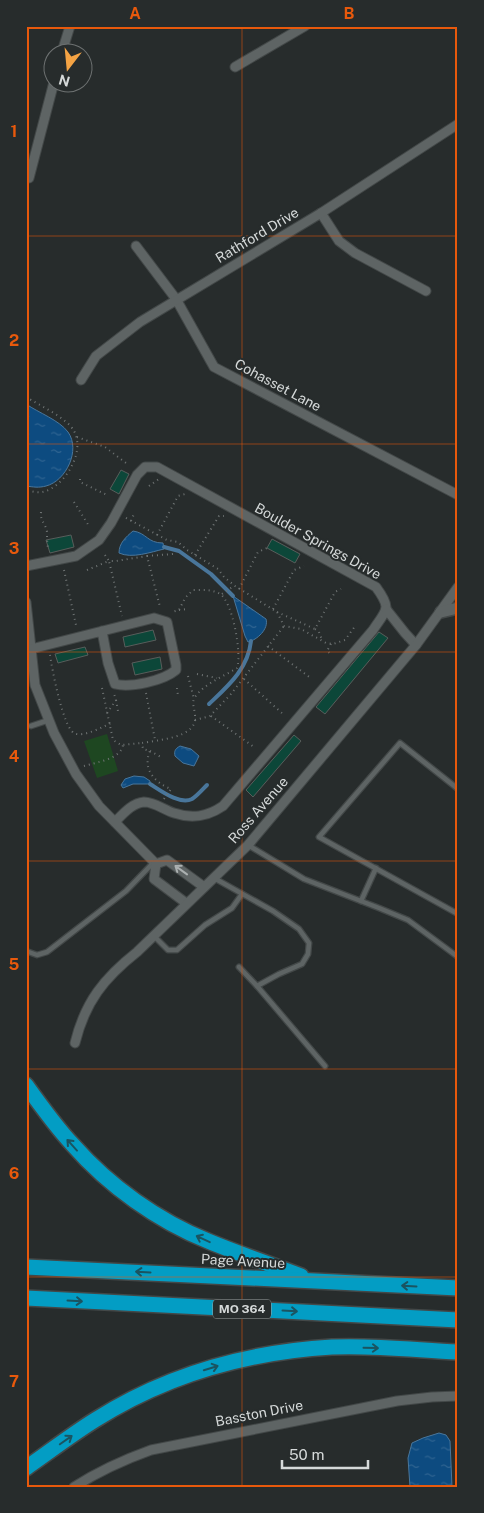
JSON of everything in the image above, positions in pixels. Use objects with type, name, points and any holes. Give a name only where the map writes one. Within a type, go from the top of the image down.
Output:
[{"type":"highway","points":[[26,1085],[73,1146],[132,1199],[170,1222],[207,1241],[314,1281]]},
{"type":"highway","name":"Page Avenue","points":[[26,1266],[458,1288]]},
{"type":"highway","name":"MO 364","points":[[26,1298],[458,1320]]},
{"type":"highway","points":[[26,1468],[94,1420],[131,1399],[169,1382],[217,1366],[267,1354],[334,1347],[458,1352]]},
{"type":"street","points":[[65,42],[70,26]]},
{"type":"street","points":[[236,67],[305,26]]},
{"type":"street","points":[[28,178],[51,92]]},
{"type":"street","name":"Rathford Drive","points":[[81,380],[96,356],[140,322],[321,213],[458,124]]},
{"type":"street","points":[[321,213],[339,241],[355,253],[426,291]]},
{"type":"street","name":"Cohasset Lane","points":[[136,246],[176,299],[214,367],[458,495]]},
{"type":"street","name":"Boulder Springs Drive","points":[[26,566],[76,556],[99,540],[137,475],[145,467],[157,466],[376,587],[386,600],[386,608],[416,644]]},
{"type":"street","name":"Ross Avenue","points":[[75,1043],[84,1012],[96,991],[117,967],[137,952],[248,844],[416,644],[458,587]]},
{"type":"street","points":[[27,608],[35,685],[49,720],[76,774],[99,806],[155,863],[154,879],[186,903]]},
{"type":"street","points":[[115,822],[128,809],[145,802],[160,806],[174,813],[199,817],[212,813],[222,806],[373,630],[386,608]]},
{"type":"street","points":[[441,612],[458,608]]},
{"type":"street","points":[[31,649],[102,631],[154,618],[167,622],[176,670],[163,678],[124,686],[115,684],[108,663],[102,631]]},
{"type":"street","points":[[155,863],[168,860],[204,887]]},
{"type":"street","name":"Basston Drive","points":[[74,1487],[124,1459],[151,1450],[397,1401],[458,1396]]},
{"type":"lane","points":[[31,726],[49,720]]},
{"type":"lane","points":[[458,789],[400,743],[319,837],[458,914]]},
{"type":"lane","points":[[248,844],[304,880],[408,920],[458,957]]},
{"type":"lane","points":[[26,951],[37,955],[46,952],[126,891],[155,863]]},
{"type":"lane","points":[[360,901],[376,868]]},
{"type":"lane","points":[[214,878],[274,911],[299,929],[309,943],[308,954],[302,964],[278,974],[257,986]]},
{"type":"lane","points":[[153,935],[168,950],[177,950],[205,926],[232,908],[242,894]]},
{"type":"lane","points":[[239,966],[324,1066]]},
{"type":"path","points":[[26,397],[66,422],[73,429],[77,437],[76,456],[71,470],[64,478],[50,489],[40,493],[26,490]]},
{"type":"path","points":[[77,437],[105,447],[126,463]]},
{"type":"path","points":[[80,479],[80,482],[107,495]]},
{"type":"path","points":[[149,486],[159,479]]},
{"type":"path","points":[[157,535],[178,496],[185,494]]},
{"type":"path","points":[[74,502],[89,526]]},
{"type":"path","points":[[41,512],[40,519],[47,532],[48,548]]},
{"type":"path","points":[[116,512],[167,540],[178,542],[218,569],[235,586],[286,617],[315,629],[319,632],[322,640]]},
{"type":"path","points":[[131,521],[134,514]]},
{"type":"path","points":[[195,555],[219,516],[226,514]]},
{"type":"path","points":[[239,588],[258,552],[267,548]]},
{"type":"path","points":[[87,570],[109,561],[169,554],[174,556]]},
{"type":"path","points":[[105,555],[109,561],[122,616]]},
{"type":"path","points":[[147,556],[160,607]]},
{"type":"path","points":[[63,565],[76,625]]},
{"type":"path","points":[[273,609],[294,570],[304,566]]},
{"type":"path","points":[[222,594],[235,586]]},
{"type":"path","points":[[315,629],[335,592],[341,589]]},
{"type":"path","points":[[179,610],[185,598],[193,590],[210,590],[222,594],[228,604],[239,647],[237,668],[204,688],[194,699]]},
{"type":"path","points":[[172,612],[188,609]]},
{"type":"path","points":[[277,612],[284,626]]},
{"type":"path","points":[[284,626],[301,628],[330,644],[345,640],[356,624]]},
{"type":"path","points":[[195,720],[210,716],[231,694],[284,626]]},
{"type":"path","points":[[330,644],[327,651],[332,655]]},
{"type":"path","points":[[268,646],[312,679]]},
{"type":"path","points":[[50,656],[55,686],[67,724],[72,732],[76,734],[98,730],[111,723]]},
{"type":"path","points":[[197,674],[218,678]]},
{"type":"path","points":[[102,688],[111,723],[113,740],[124,745],[142,743],[187,733],[194,726],[194,699],[188,676]]},
{"type":"path","points":[[244,678],[283,714]]},
{"type":"path","points":[[145,686],[155,740]]},
{"type":"path","points":[[177,688],[178,696]]},
{"type":"path","points":[[114,694],[118,711]]},
{"type":"path","points":[[108,713],[116,700]]},
{"type":"path","points":[[210,716],[254,747]]},
{"type":"path","points":[[142,743],[143,749],[161,757]]},
{"type":"path","points":[[81,768],[118,755],[124,745]]},
{"type":"path","points":[[150,751],[147,758],[149,770],[155,780],[171,789],[164,799]]},
{"type":"green space","points":[[107,734],[118,771],[97,778],[84,741]]},
{"type":"water","points":[[26,404],[54,420],[68,432],[72,439],[72,456],[65,471],[60,478],[43,487],[26,486]]},
{"type":"water","points":[[133,531],[150,540],[163,543],[164,549],[136,555],[119,553],[125,538]]},
{"type":"water","points":[[233,596],[266,619],[264,630],[251,641],[248,642],[245,636]]},
{"type":"water","points":[[180,746],[191,749],[199,756],[194,766],[183,763],[175,756],[175,750]]},
{"type":"water","points":[[134,776],[144,777],[150,781],[150,784],[133,784],[123,788],[121,785],[125,779]]},
{"type":"water","points":[[439,1433],[446,1435],[450,1441],[452,1487],[410,1487],[408,1458],[412,1443]]},
{"type":"building","points":[[121,470],[129,474],[119,494],[110,489]]},
{"type":"building","points":[[71,535],[74,547],[50,553],[46,540]]},
{"type":"building","points":[[272,539],[300,554],[295,563],[267,548]]},
{"type":"building","points":[[153,630],[156,640],[125,647],[123,637]]},
{"type":"building","points":[[379,632],[388,638],[325,714],[316,707]]},
{"type":"building","points":[[85,647],[88,655],[58,663],[55,654]]},
{"type":"building","points":[[160,657],[162,669],[135,675],[132,663]]},
{"type":"building","points":[[294,735],[301,741],[253,797],[246,790]]},
{"type":"waterway","points":[[164,547],[179,551],[211,574],[233,596]]},
{"type":"waterway","points":[[209,704],[236,676],[246,660],[251,641]]},
{"type":"waterway","points":[[150,784],[181,800],[194,798],[207,785]]}]
